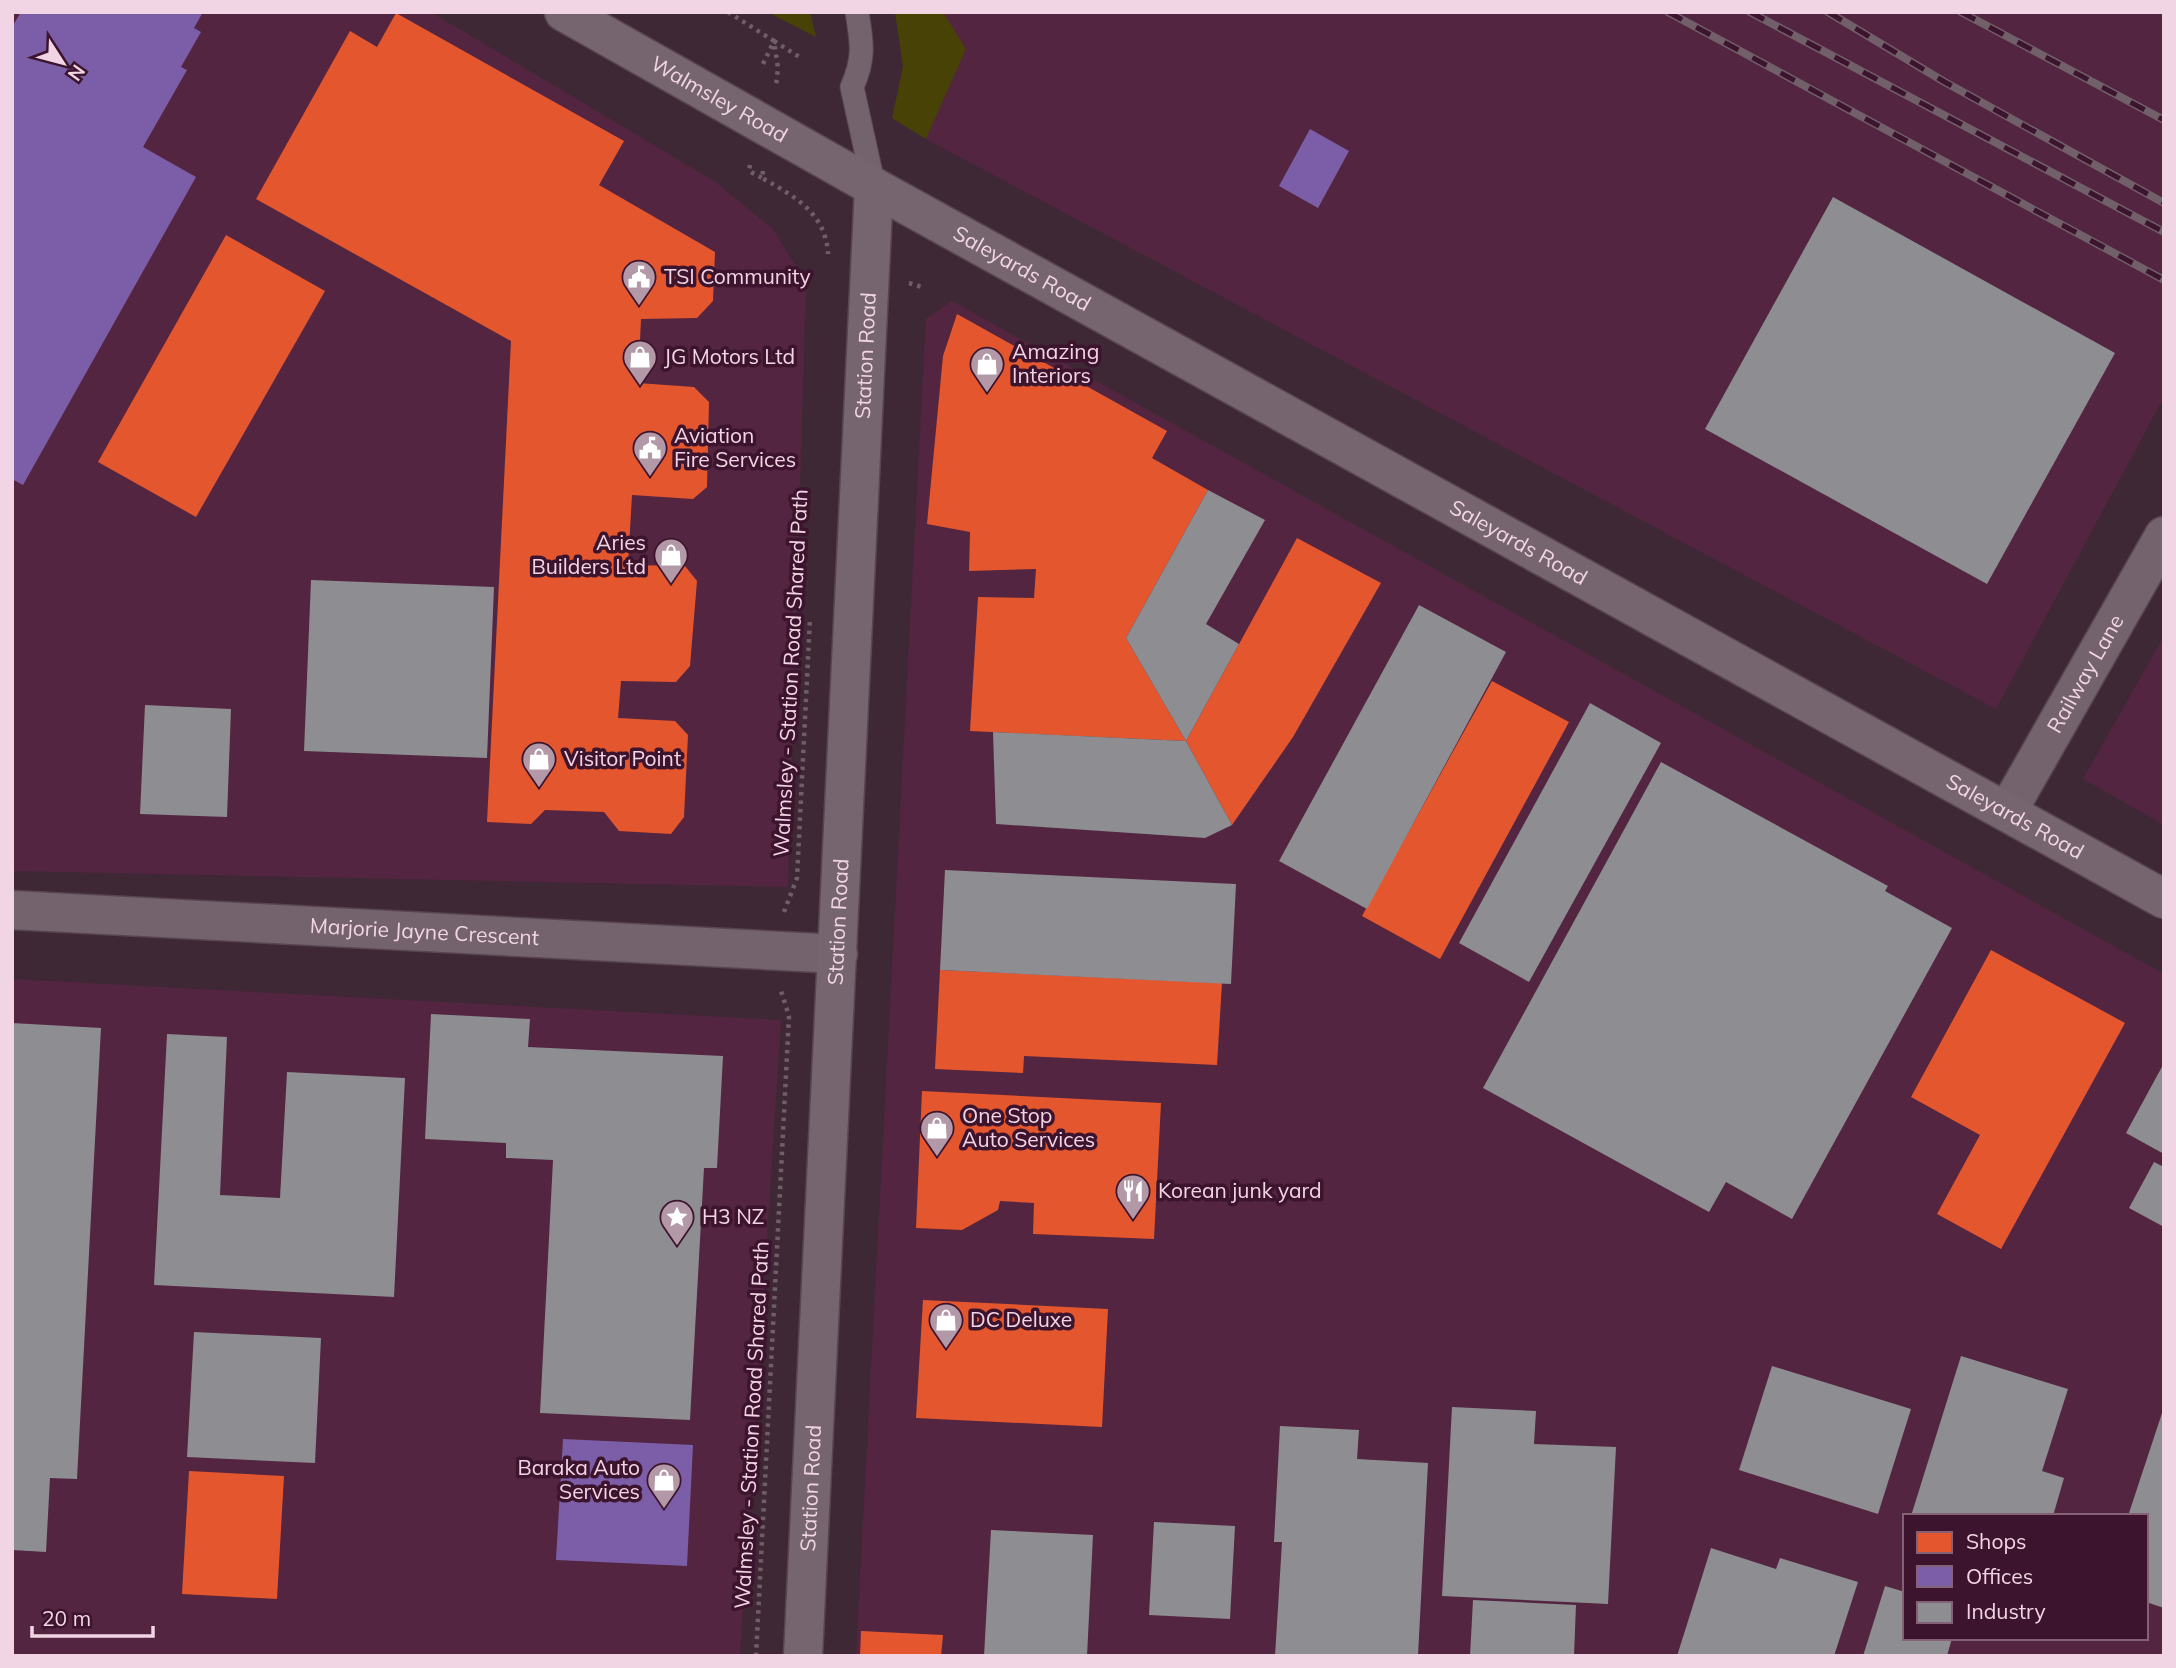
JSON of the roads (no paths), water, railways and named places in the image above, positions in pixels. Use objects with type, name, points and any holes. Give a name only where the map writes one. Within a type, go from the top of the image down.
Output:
[{"type":"main road","name":"Walmsley Road","points":[[564,12],[874,187]]},
{"type":"main road","name":"Saleyards Road","points":[[874,187],[2164,899]]},
{"type":"main road","name":"Station Road","points":[[803,1656],[874,187]]},
{"type":"street","name":"Railway Lane","points":[[2007,812],[2164,536]]},
{"type":"street","name":"Marjorie Jayne Crescent","points":[[12,910],[838,954]]},
{"type":"lane","points":[[857,12],[863,48],[852,88],[874,187]]},
{"type":"railway","points":[[1668,12],[2164,280]]},
{"type":"railway","points":[[1750,12],[2164,232]]},
{"type":"railway","points":[[1828,12],[1943,81],[2164,203]]},
{"type":"railway","points":[[1961,12],[2164,120]]},
{"type":"place","name":"TSI Community","points":[[639,307]]},
{"type":"place","name":"JG Motors Ltd","points":[[640,387]]},
{"type":"place","name":"Amazing Interiors","points":[[987,394]]},
{"type":"place","name":"Aviation Fire Services","points":[[650,478]]},
{"type":"place","name":"Aries Builders Ltd","points":[[671,585]]},
{"type":"place","name":"Visitor Point","points":[[539,789]]},
{"type":"place","name":"One Stop Auto Services","points":[[937,1158]]},
{"type":"place","name":"Korean junk yard","points":[[1133,1221]]},
{"type":"place","name":"H3 NZ","points":[[677,1247]]},
{"type":"place","name":"DC Deluxe","points":[[946,1350]]},
{"type":"place","name":"Baraka Auto Services","points":[[664,1510]]}]
